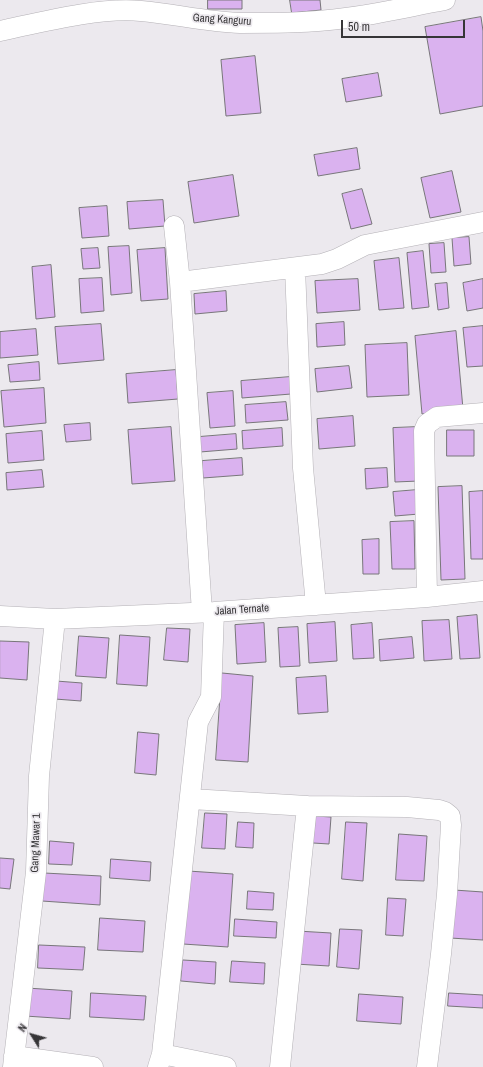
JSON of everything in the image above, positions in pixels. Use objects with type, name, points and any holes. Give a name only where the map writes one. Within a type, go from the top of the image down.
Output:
[{"type":"street","name":"Gang Kanguru","points":[[0,31],[81,15],[114,11],[140,11],[208,21],[239,23],[306,22],[346,18],[422,2],[445,0]]},
{"type":"street","points":[[180,282],[295,268],[330,262],[365,245],[375,242],[483,222]]},
{"type":"street","points":[[174,226],[208,612],[211,697],[198,722],[191,799],[160,1060],[226,1067]]},
{"type":"street","points":[[295,268],[303,468],[316,605]]},
{"type":"street","points":[[427,597],[424,431],[427,424],[437,417],[483,412]]},
{"type":"street","name":"Jalan Ternate","points":[[0,616],[55,619],[208,612],[427,597],[483,591]]},
{"type":"street","name":"Gang Mawar 1","points":[[14,1062],[36,872],[39,776],[55,619]]},
{"type":"street","points":[[191,799],[307,806],[407,807],[439,810],[450,816],[451,825],[447,894],[427,1067]]},
{"type":"street","points":[[280,1067],[307,806]]},
{"type":"street","points":[[14,1062],[93,1067]]},
{"type":"building","points":[[208,0],[242,0],[242,9],[208,9]]},
{"type":"building","points":[[290,0],[320,0],[321,10],[292,13]]},
{"type":"building","points":[[481,17],[483,31],[483,106],[440,114],[425,27]]},
{"type":"building","points":[[255,56],[261,113],[226,116],[221,60]]},
{"type":"building","points":[[378,73],[382,96],[346,102],[342,79]]},
{"type":"building","points":[[357,148],[360,169],[318,176],[314,155]]},
{"type":"building","points":[[452,171],[461,212],[430,218],[421,178]]},
{"type":"building","points":[[233,175],[239,216],[194,223],[188,182]]},
{"type":"building","points":[[362,189],[372,224],[351,229],[342,194]]},
{"type":"building","points":[[163,200],[165,226],[129,229],[127,202]]},
{"type":"building","points":[[107,206],[109,236],[82,238],[79,208]]},
{"type":"building","points":[[469,237],[471,264],[454,266],[452,238]]},
{"type":"building","points":[[444,243],[446,272],[431,273],[429,244]]},
{"type":"building","points":[[129,246],[132,293],[111,295],[108,247]]},
{"type":"building","points":[[98,248],[100,268],[83,269],[81,249]]},
{"type":"building","points":[[165,248],[168,299],[141,301],[137,250]]},
{"type":"building","points":[[423,251],[429,307],[412,309],[407,253]]},
{"type":"building","points":[[399,258],[404,308],[379,310],[374,261]]},
{"type":"building","points":[[51,265],[55,317],[36,319],[32,267]]},
{"type":"building","points":[[102,278],[104,311],[81,313],[79,279]]},
{"type":"building","points":[[358,279],[360,310],[317,313],[315,281]]},
{"type":"building","points":[[483,279],[483,308],[467,311],[463,283]]},
{"type":"building","points":[[447,283],[449,308],[438,310],[435,284]]},
{"type":"building","points":[[226,291],[227,311],[195,314],[194,294]]},
{"type":"building","points":[[344,322],[345,345],[317,347],[316,324]]},
{"type":"building","points":[[101,324],[104,360],[58,364],[55,327]]},
{"type":"building","points":[[483,326],[483,366],[467,367],[463,328]]},
{"type":"building","points":[[36,329],[38,355],[0,358],[0,332]]},
{"type":"building","points":[[456,331],[463,409],[422,414],[415,336]]},
{"type":"building","points":[[407,343],[409,395],[367,397],[365,345]]},
{"type":"building","points":[[39,362],[40,380],[10,382],[8,365]]},
{"type":"building","points":[[349,366],[352,388],[317,392],[315,369]]},
{"type":"building","points":[[176,370],[178,399],[128,403],[126,374]]},
{"type":"building","points":[[290,377],[291,394],[242,398],[241,381]]},
{"type":"building","points":[[44,388],[46,423],[4,427],[1,391]]},
{"type":"building","points":[[233,391],[235,426],[210,428],[207,393]]},
{"type":"building","points":[[286,402],[288,420],[246,423],[245,405]]},
{"type":"building","points":[[353,416],[355,446],[319,449],[317,419]]},
{"type":"building","points":[[90,423],[91,440],[66,442],[64,425]]},
{"type":"building","points":[[171,427],[175,481],[132,484],[128,430]]},
{"type":"building","points":[[417,427],[419,481],[395,482],[393,428]]},
{"type":"building","points":[[282,428],[283,446],[243,449],[242,431]]},
{"type":"building","points":[[447,430],[474,430],[474,456],[447,456]]},
{"type":"building","points":[[42,431],[44,460],[8,463],[6,434]]},
{"type":"building","points":[[236,434],[237,449],[200,452],[199,437]]},
{"type":"building","points":[[242,458],[243,475],[203,478],[202,461]]},
{"type":"building","points":[[387,468],[388,487],[366,489],[365,469]]},
{"type":"building","points":[[42,470],[44,487],[7,490],[6,473]]},
{"type":"building","points":[[462,486],[465,579],[441,580],[438,487]]},
{"type":"building","points":[[417,490],[419,514],[395,516],[393,492]]},
{"type":"building","points":[[483,491],[483,559],[471,559],[469,492]]},
{"type":"building","points":[[414,521],[415,569],[392,569],[390,522]]},
{"type":"building","points":[[379,539],[379,574],[363,574],[362,540]]},
{"type":"building","points":[[477,615],[480,658],[460,659],[457,617]]},
{"type":"building","points":[[449,620],[452,659],[424,661],[422,621]]},
{"type":"building","points":[[335,622],[337,661],[309,663],[307,624]]},
{"type":"building","points":[[264,623],[266,662],[237,664],[235,625]]},
{"type":"building","points":[[372,623],[374,658],[353,659],[351,625]]},
{"type":"building","points":[[298,627],[300,666],[280,667],[278,628]]},
{"type":"building","points":[[167,628],[190,629],[188,662],[164,660]]},
{"type":"building","points":[[120,635],[150,637],[147,686],[117,684]]},
{"type":"building","points":[[79,636],[109,638],[106,678],[76,676]]},
{"type":"building","points":[[412,637],[414,658],[380,661],[379,640]]},
{"type":"building","points":[[0,641],[29,642],[27,680],[0,678]]},
{"type":"building","points":[[222,673],[253,676],[248,762],[216,760]]},
{"type":"building","points":[[326,676],[328,712],[298,714],[296,678]]},
{"type":"building","points":[[56,681],[82,683],[81,701],[55,699]]},
{"type":"building","points":[[138,732],[159,734],[156,775],[135,773]]},
{"type":"building","points":[[205,813],[227,814],[225,849],[202,848]]},
{"type":"building","points":[[316,816],[331,817],[329,844],[313,843]]},
{"type":"building","points":[[238,822],[254,823],[253,848],[236,847]]},
{"type":"building","points":[[346,822],[367,823],[363,881],[342,879]]},
{"type":"building","points":[[399,834],[427,836],[424,881],[396,880]]},
{"type":"building","points":[[50,841],[74,843],[72,865],[49,864]]},
{"type":"building","points":[[0,858],[14,859],[10,889],[0,888]]},
{"type":"building","points":[[111,859],[151,862],[150,881],[110,878]]},
{"type":"building","points":[[188,871],[233,874],[228,947],[183,944]]},
{"type":"building","points":[[44,873],[101,876],[100,905],[42,901]]},
{"type":"building","points":[[454,890],[483,892],[483,940],[450,938]]},
{"type":"building","points":[[248,891],[274,893],[273,910],[247,909]]},
{"type":"building","points":[[388,898],[406,899],[403,936],[386,935]]},
{"type":"building","points":[[100,918],[145,921],[143,952],[98,950]]},
{"type":"building","points":[[235,919],[277,922],[276,938],[234,936]]},
{"type":"building","points":[[340,929],[362,930],[359,969],[337,967]]},
{"type":"building","points":[[297,931],[331,933],[329,966],[295,964]]},
{"type":"building","points":[[39,945],[85,947],[83,970],[38,968]]},
{"type":"building","points":[[183,960],[216,962],[215,984],[181,981]]},
{"type":"building","points":[[232,961],[265,963],[264,984],[230,982]]},
{"type":"building","points":[[27,988],[72,991],[70,1019],[25,1016]]},
{"type":"building","points":[[91,993],[146,996],[144,1020],[90,1017]]},
{"type":"building","points":[[449,993],[483,995],[483,1008],[448,1006]]},
{"type":"building","points":[[359,994],[403,997],[401,1024],[357,1021]]}]
